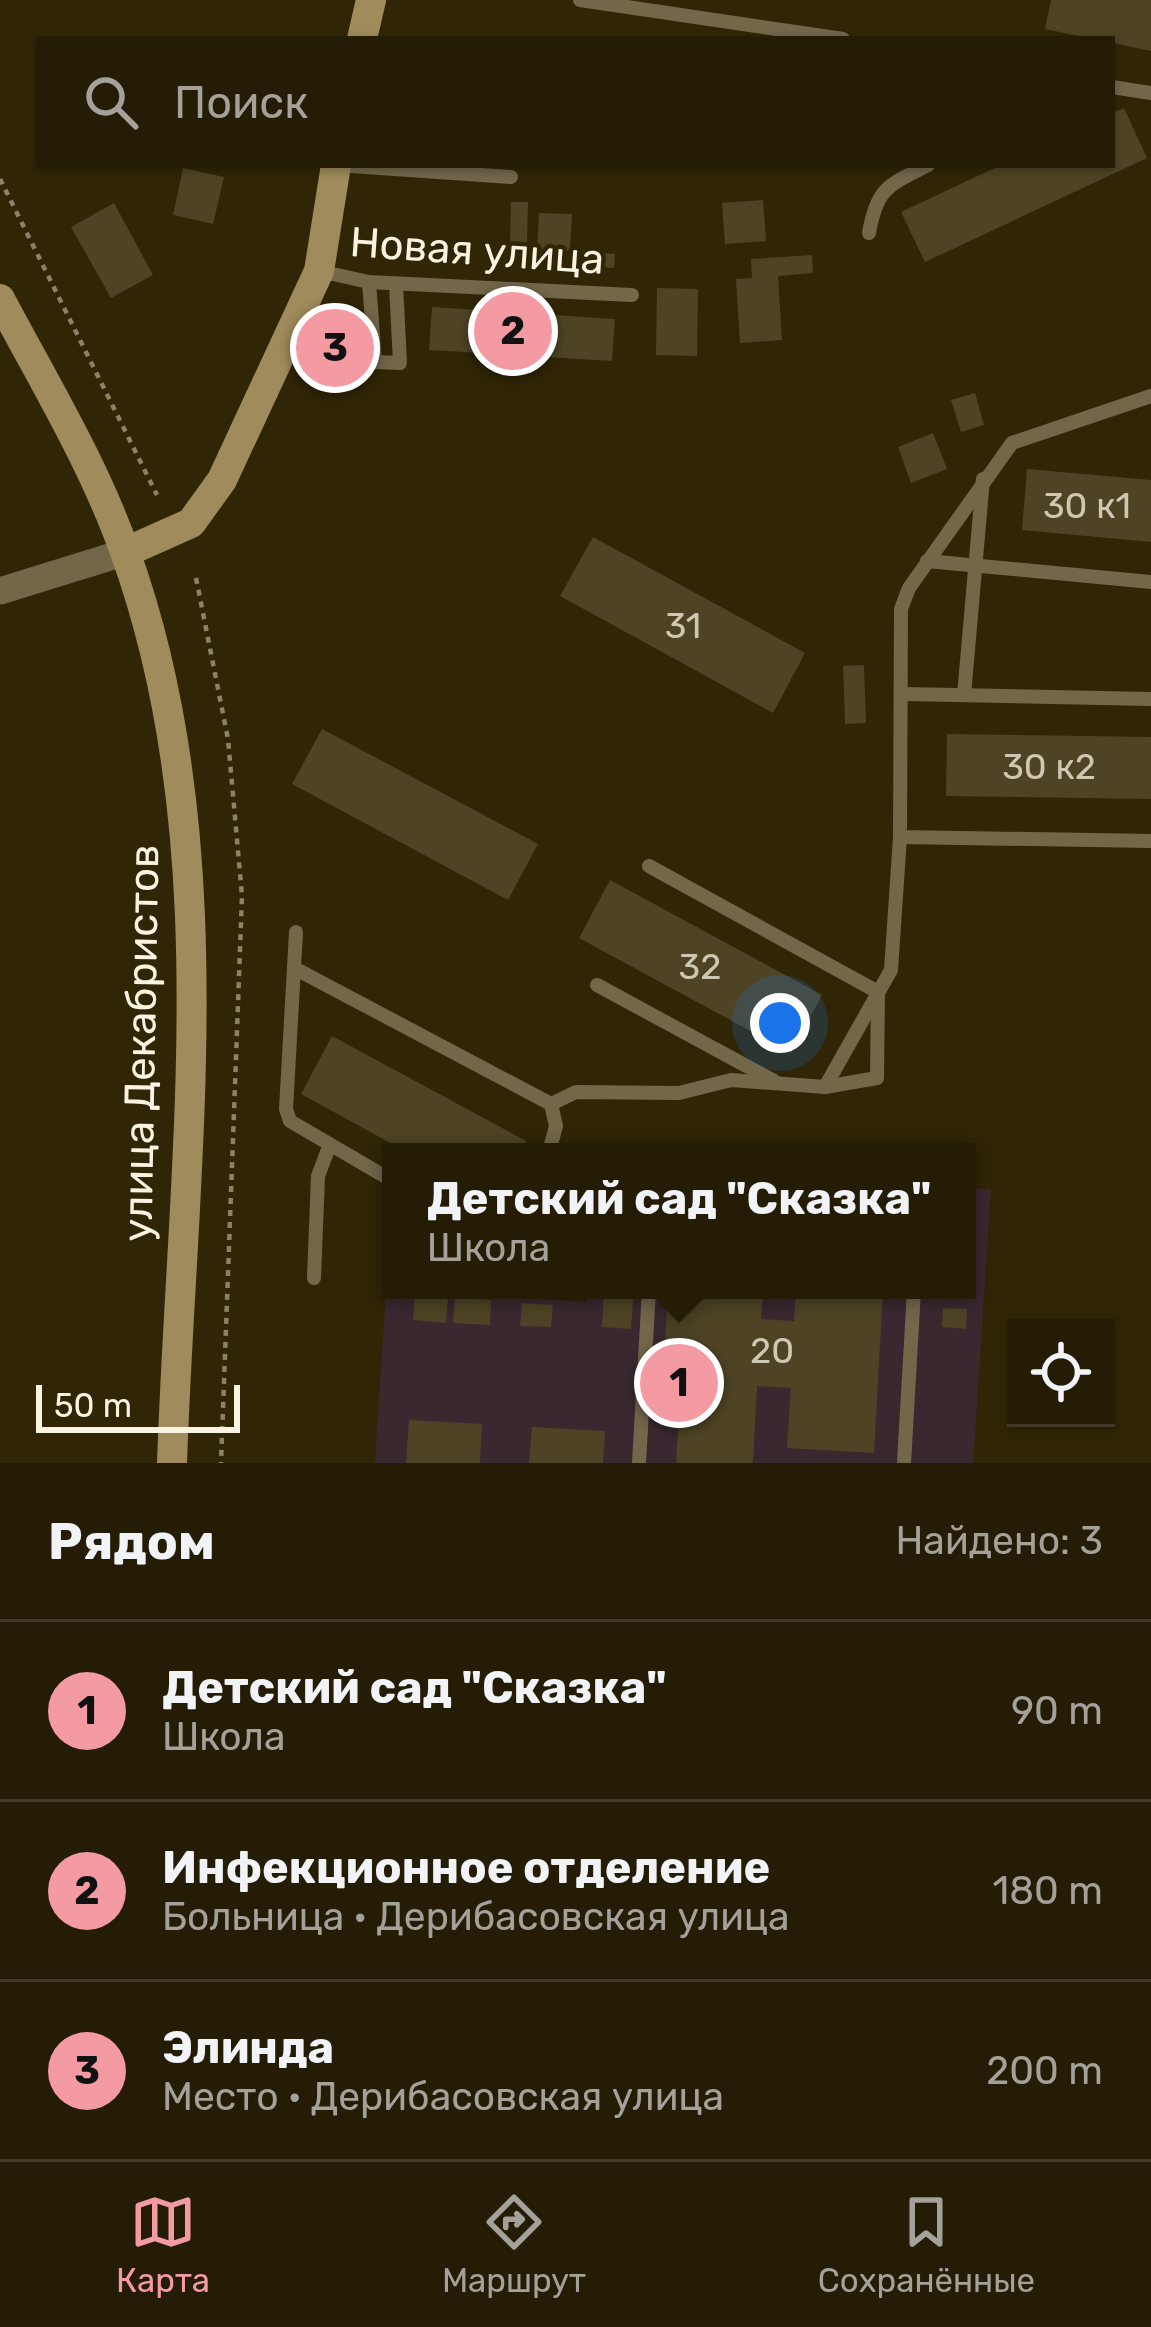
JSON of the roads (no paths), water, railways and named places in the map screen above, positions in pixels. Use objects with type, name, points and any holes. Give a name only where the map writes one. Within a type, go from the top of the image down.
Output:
[{"type":"main road","points":[[363,36],[370,0]]},
{"type":"main road","points":[[126,552],[190,523],[208,502],[319,272],[335,168]]},
{"type":"main road","name":"улица Декабристов","points":[[0,300],[64,418],[126,552],[171,732],[190,900],[188,1120],[172,1463]]},
{"type":"street","points":[[0,591],[126,552]]},
{"type":"lane","points":[[578,0],[823,36]]},
{"type":"lane","points":[[1115,87],[1151,93]]},
{"type":"lane","points":[[379,168],[511,177]]},
{"type":"lane","points":[[869,233],[874,201],[891,184],[922,168]]},
{"type":"lane","name":"Новая улица","points":[[319,272],[396,284],[632,295]]},
{"type":"lane","points":[[370,282],[375,362],[400,363],[396,284]]},
{"type":"lane","points":[[825,1087],[894,955],[904,694],[902,609],[927,561],[1012,443],[1151,396]]},
{"type":"lane","points":[[964,695],[983,478]]},
{"type":"lane","points":[[927,561],[1151,582]]},
{"type":"lane","points":[[904,694],[1151,699]]},
{"type":"lane","points":[[900,837],[1151,841]]},
{"type":"lane","points":[[649,866],[878,992]]},
{"type":"lane","points":[[296,932],[286,1108],[296,1129],[382,1175]]},
{"type":"lane","points":[[294,968],[551,1103]]},
{"type":"lane","points":[[597,985],[778,1084]]},
{"type":"lane","points":[[551,1103],[576,1092],[679,1093],[731,1080],[825,1087],[877,1078],[878,992]]},
{"type":"lane","points":[[551,1103],[556,1126],[551,1143]]},
{"type":"lane","points":[[314,1278],[318,1176],[329,1147]]},
{"type":"lane","points":[[640,1463],[649,1299]]},
{"type":"lane","points":[[904,1463],[913,1299]]},
{"type":"place","name":"Инфекционное отделение","points":[[513,331]]},
{"type":"place","name":"Элинда","points":[[335,348]]},
{"type":"place","name":"Детский сад \"Сказка\"","points":[[679,1383]]}]
